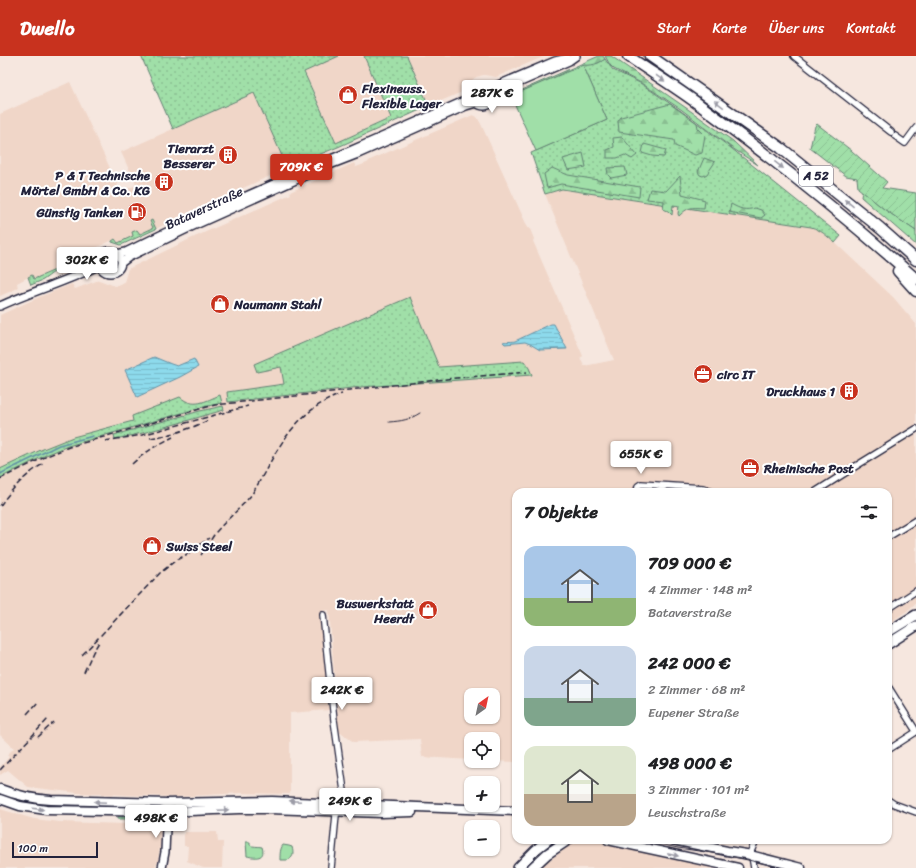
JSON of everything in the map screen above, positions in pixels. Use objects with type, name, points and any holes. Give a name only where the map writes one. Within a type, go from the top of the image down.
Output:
[{"type":"highway","name":"A 52","points":[[628,56],[700,105],[748,141],[811,190],[916,279]]},
{"type":"highway","name":"A 52","points":[[650,56],[781,148],[880,228],[916,260]]},
{"type":"highway","points":[[880,228],[916,252]]},
{"type":"highway","points":[[868,238],[916,291]]},
{"type":"main road","points":[[892,630],[916,615]]},
{"type":"main road","points":[[892,641],[916,626]]},
{"type":"main road","points":[[0,789],[15,795],[32,799],[166,804],[266,801],[512,811]]},
{"type":"main road","points":[[0,799],[20,806],[46,810],[184,812],[262,809],[512,816]]},
{"type":"main road","points":[[518,868],[543,844]]},
{"type":"main road","points":[[532,868],[547,854],[562,844]]},
{"type":"main road","points":[[627,844],[738,868]]},
{"type":"main road","points":[[693,844],[751,855],[801,868]]},
{"type":"street","name":"Bataverstraße","points":[[493,92],[555,61],[576,56]]},
{"type":"street","points":[[794,56],[904,143],[916,128]]},
{"type":"street","name":"Bataverstraße","points":[[479,86],[488,86],[493,92],[494,100],[487,106],[480,106],[476,103],[466,106],[191,226],[128,257],[121,263],[118,269],[111,272],[106,272],[100,265],[100,258],[102,254],[106,252],[110,251],[117,254],[126,252],[184,223],[464,101],[473,96],[474,92],[479,86]]},
{"type":"street","points":[[473,96],[476,103]]},
{"type":"street","points":[[117,254],[121,263]]},
{"type":"street","points":[[0,306],[100,265]]},
{"type":"street","points":[[821,488],[916,429]]},
{"type":"street","points":[[638,488],[641,484],[703,488]]},
{"type":"street","points":[[892,535],[916,520]]},
{"type":"street","points":[[892,606],[916,591]]},
{"type":"street","points":[[323,615],[334,720],[344,791],[344,799],[336,816],[331,868]]},
{"type":"street","points":[[892,693],[916,732],[892,747]]},
{"type":"street","points":[[892,803],[916,812]]},
{"type":"street","points":[[162,868],[165,852],[166,804]]},
{"type":"street","points":[[754,844],[751,855],[754,868]]},
{"type":"shaded area","points":[[339,56],[364,56],[391,118],[336,143],[304,71]]},
{"type":"shaded area","points":[[407,56],[545,56],[496,77],[484,75],[476,77],[467,84],[462,92],[429,106]]},
{"type":"shaded area","points":[[70,82],[121,192],[136,185],[121,152],[254,93],[288,168],[180,216],[156,229],[151,220],[150,221],[153,228],[139,234],[137,230],[134,236],[118,243],[115,239],[89,251],[90,255],[34,279],[32,275],[17,283],[18,288],[0,296],[0,114]]},
{"type":"shaded area","points":[[473,115],[477,117],[528,228],[530,229],[534,239],[533,241],[583,356],[580,358],[584,366],[614,360],[545,194],[562,189],[811,227],[818,229],[831,239],[893,297],[916,324],[916,603],[892,621],[892,488],[512,488],[512,762],[500,761],[500,732],[464,732],[464,760],[422,757],[420,739],[354,742],[339,732],[329,610],[320,611],[329,710],[290,713],[290,794],[240,793],[175,797],[78,793],[28,787],[8,770],[0,775],[0,767],[9,757],[7,755],[14,748],[0,735],[0,315],[72,284],[75,289],[99,280],[115,286],[124,282],[128,269],[190,239],[291,194],[290,192],[354,163],[356,167]]},
{"type":"shaded area","points":[[0,809],[34,819],[60,822],[158,825],[161,828],[158,861],[155,868],[0,868]]},
{"type":"shaded area","points":[[184,832],[217,832],[218,842],[223,842],[222,868],[203,868],[187,861],[188,846],[184,846]]},
{"type":"shaded area","points":[[572,844],[615,844],[725,868],[539,868]]},
{"type":"green space","points":[[141,56],[339,56],[304,72],[336,143],[391,118],[364,56],[407,56],[429,106],[276,173],[274,171],[286,165],[254,93],[173,129]]},
{"type":"green space","points":[[599,56],[603,56],[605,59],[594,64],[583,65],[512,96],[514,102],[511,95]]},
{"type":"green space","points":[[605,56],[611,56],[733,141],[758,165],[732,148],[682,110],[641,83],[614,69]]},
{"type":"green space","points":[[605,59],[613,70],[640,83],[731,148],[841,236],[835,243],[815,228],[811,227],[562,189],[545,194],[531,153],[607,120],[583,65],[598,63]]},
{"type":"green space","points":[[583,65],[607,120],[536,151],[511,96]]},
{"type":"green space","points":[[670,104],[697,123],[698,128],[705,135],[702,153],[695,155],[675,146],[674,140],[619,132],[618,121],[621,117]]},
{"type":"green space","points":[[817,124],[852,151],[887,182],[882,188],[916,193],[916,231],[884,209],[858,188],[857,178],[846,176],[810,148],[815,126]]},
{"type":"green space","points":[[622,137],[637,155],[632,159],[625,155],[617,158],[607,158],[607,150],[614,147],[613,138]]},
{"type":"green space","points":[[644,144],[666,150],[664,157],[642,153]]},
{"type":"green space","points":[[583,153],[586,167],[568,170],[563,159]]},
{"type":"green space","points":[[704,158],[715,162],[707,174],[703,176],[698,172]]},
{"type":"green space","points":[[625,167],[627,175],[611,178],[608,175],[607,168]]},
{"type":"green space","points":[[552,168],[568,175],[640,187],[639,197],[561,184],[547,188],[544,174]]},
{"type":"green space","points":[[680,176],[682,194],[705,200],[704,208],[690,208],[679,216],[679,206],[673,205],[672,215],[663,209],[664,201],[647,199],[650,189],[666,191]]},
{"type":"green space","points":[[862,191],[884,209],[916,231],[916,245],[861,197]]},
{"type":"green space","points":[[731,204],[743,209],[755,208],[761,210],[765,215],[761,218],[729,212]]},
{"type":"green space","points":[[152,220],[156,229],[121,245],[112,242],[115,239],[118,243],[133,236],[132,232],[137,230],[140,234],[153,228],[150,221]]},
{"type":"green space","points":[[94,250],[89,257],[54,272],[43,280],[31,285],[28,277],[32,275],[34,279],[90,255],[88,251]]},
{"type":"green space","points":[[410,297],[439,367],[524,361],[532,375],[361,387],[228,402],[227,392],[284,384],[281,367],[257,372],[254,364]]},
{"type":"green space","points":[[220,395],[222,403],[199,408],[68,446],[46,455],[0,478],[0,469],[73,437],[133,421],[132,416],[180,397],[190,403],[200,403]]},
{"type":"green space","points":[[223,406],[224,410],[115,439],[114,435]]},
{"type":"green space","points":[[0,796],[20,802],[40,805],[76,804],[160,808],[41,806],[29,805]]},
{"type":"green space","points":[[118,817],[160,817],[162,819],[118,819]]},
{"type":"green space","points":[[246,842],[250,842],[251,846],[262,847],[263,851],[261,856],[247,856]]},
{"type":"green space","points":[[283,845],[292,847],[293,855],[288,860],[280,860]]},
{"type":"water","points":[[554,324],[567,349],[540,350],[525,342],[505,344],[503,342],[515,341]]},
{"type":"water","points":[[154,357],[177,366],[194,359],[198,367],[137,397],[125,370]]},
{"type":"waterway","points":[[0,474],[59,445],[93,436]]},
{"type":"tram line","points":[[389,422],[405,420],[420,413]]},
{"type":"tram line","points":[[524,868],[551,844]]},
{"type":"tram line","points":[[660,844],[720,854],[785,868]]},
{"type":"railway","points":[[0,479],[69,447],[215,405],[456,378],[527,372]]},
{"type":"railway","points":[[201,555],[216,532],[252,494],[285,438],[293,428],[310,411],[330,399],[342,394]]},
{"type":"railway","points":[[105,441],[142,435],[248,406]]},
{"type":"railway","points":[[150,438],[179,432],[207,421]]},
{"type":"railway","points":[[132,464],[151,449],[173,437]]},
{"type":"railway","points":[[0,506],[20,482],[44,463]]},
{"type":"railway","points":[[82,655],[160,573],[209,538]]},
{"type":"railway","points":[[84,672],[99,642]]},
{"type":"railway","points":[[27,714],[39,701]]},
{"type":"railway","points":[[0,770],[49,718]]},
{"type":"railway","points":[[38,737],[54,722]]},
{"type":"place","name":"Flexineuss. Flexible Lager","points":[[348,95]]},
{"type":"place","name":"Tierarzt Besserer","points":[[228,155]]},
{"type":"place","name":"P & T Technische Mörtel GmbH & Co. KG","points":[[164,182]]},
{"type":"place","name":"Günstig Tanken","points":[[137,212]]},
{"type":"place","name":"Naumann Stahl","points":[[220,304]]},
{"type":"place","name":"circ IT","points":[[703,374]]},
{"type":"place","name":"Druckhaus 1","points":[[849,391]]},
{"type":"place","name":"Rheinische Post","points":[[750,468]]},
{"type":"place","name":"Swiss Steel","points":[[152,546]]},
{"type":"place","name":"Buswerkstatt Heerdt","points":[[428,610]]}]
